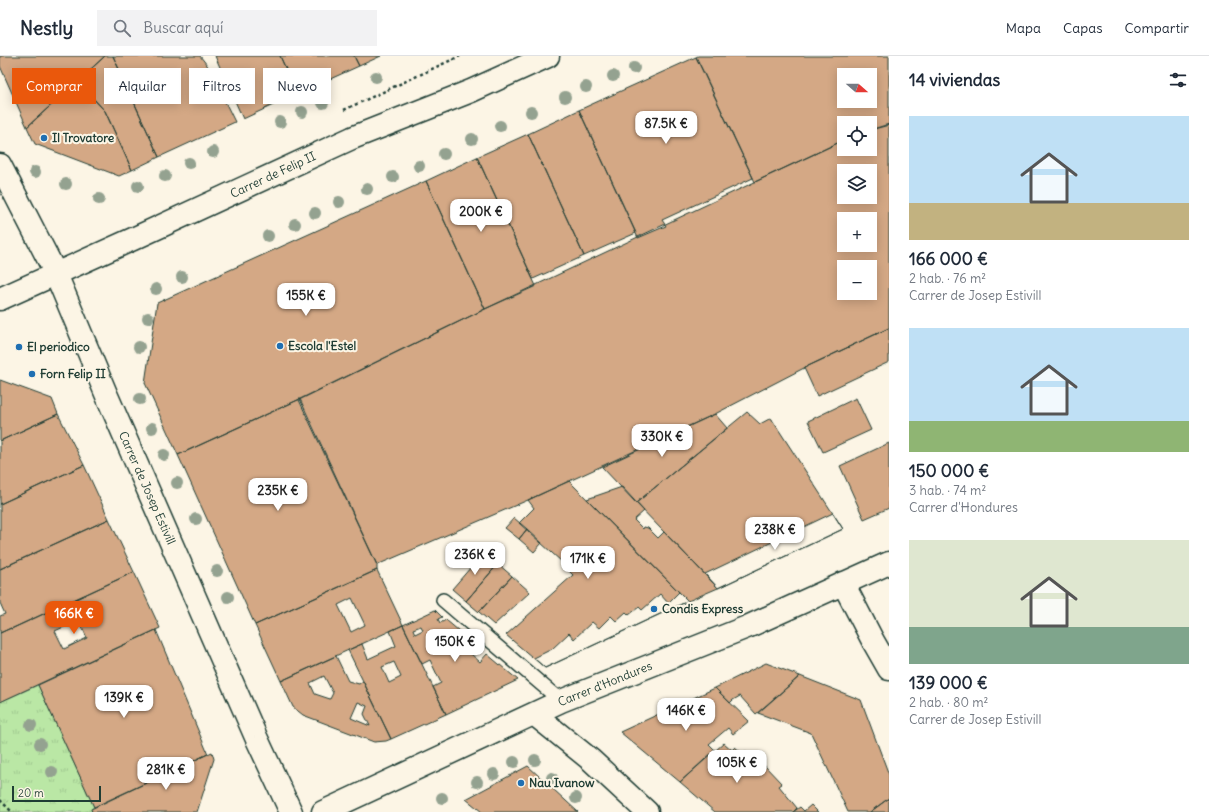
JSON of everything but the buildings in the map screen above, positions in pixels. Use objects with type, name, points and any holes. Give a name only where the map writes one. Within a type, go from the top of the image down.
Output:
[{"type":"street","name":"Carrer de Felip II","points":[[3,293],[56,274],[352,138],[471,91],[548,56]]},
{"type":"street","name":"Carrer de Josep Estivill","points":[[0,165],[56,274],[107,396],[256,737],[291,812]]},
{"type":"street","name":"Carrer d'Hondures","points":[[323,812],[561,701],[747,627],[889,562]]},
{"type":"street","points":[[843,583],[889,669]]},
{"type":"street","points":[[534,714],[590,760],[647,812]]},
{"type":"lane","points":[[443,600],[561,701]]},
{"type":"path","points":[[0,800],[12,812]]},
{"type":"green space","points":[[38,685],[94,807],[91,809],[92,812],[0,812],[0,702]]},
{"type":"place","name":"Il Trovatore","points":[[44,138]]},
{"type":"place","name":"Escola l'Estel","points":[[280,346]]},
{"type":"place","name":"El periodico","points":[[19,347]]},
{"type":"place","name":"Forn Felip II","points":[[32,374]]},
{"type":"place","name":"Condis Express","points":[[654,609]]},
{"type":"place","name":"Nau Ivanow","points":[[521,783]]}]
